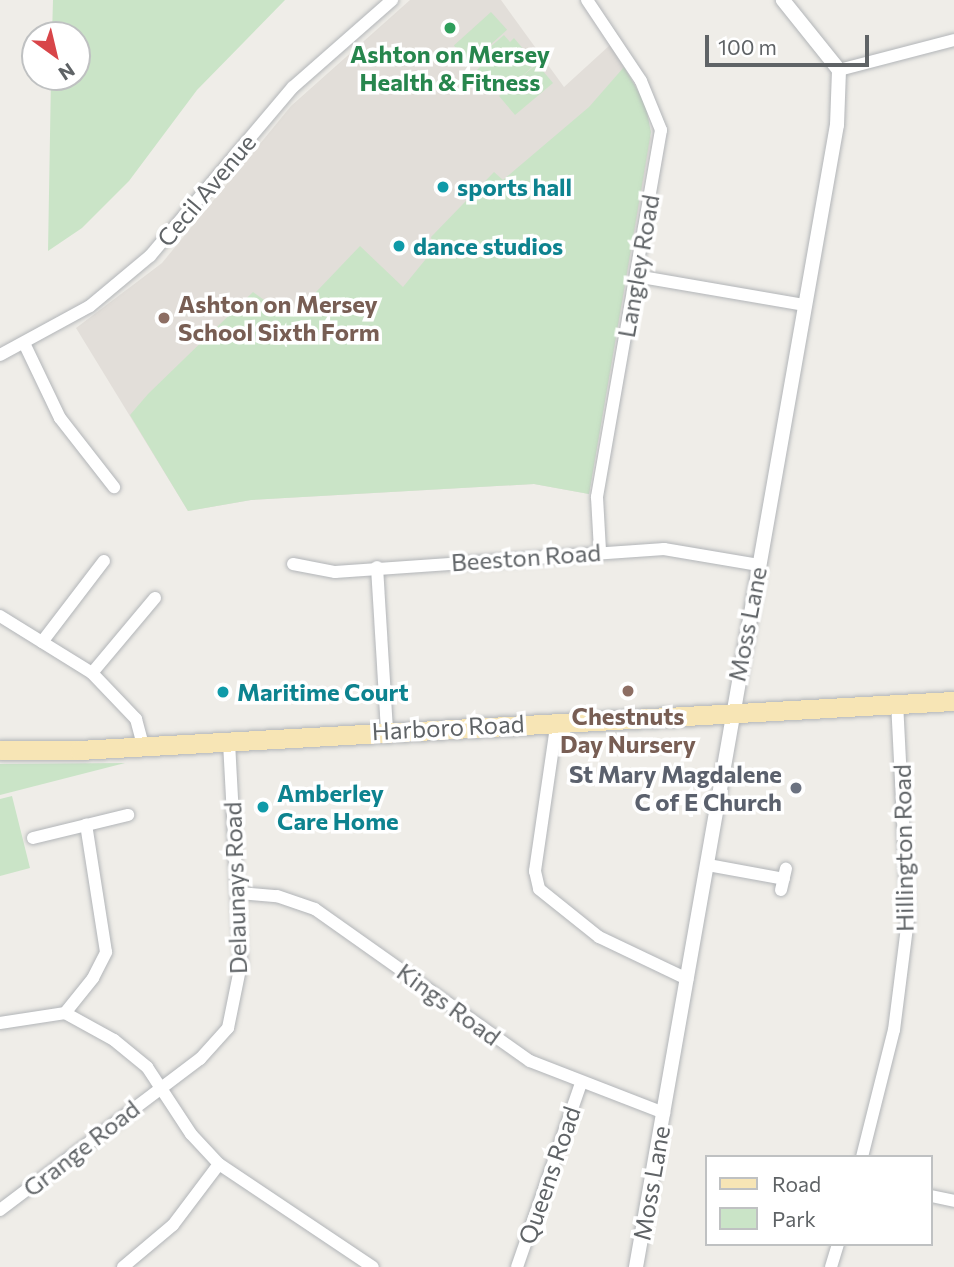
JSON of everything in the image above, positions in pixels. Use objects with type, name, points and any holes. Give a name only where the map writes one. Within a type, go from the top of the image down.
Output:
[{"type":"main road","name":"Harboro Road","points":[[0,750],[143,746],[557,720],[954,701]]},
{"type":"street","name":"Cecil Avenue","points":[[0,355],[90,306],[150,256],[293,87],[393,0]]},
{"type":"street","name":"Langley Road","points":[[587,0],[641,80],[661,130],[597,497],[600,551]]},
{"type":"street","points":[[783,0],[839,70],[954,40]]},
{"type":"street","name":"Moss Lane","points":[[636,1267],[708,865],[730,711],[759,565],[837,125],[839,70]]},
{"type":"street","points":[[636,276],[804,305]]},
{"type":"street","points":[[24,342],[60,418],[108,487]]},
{"type":"street","name":"Beeston Road","points":[[293,564],[321,572],[600,551],[664,549],[759,565]]},
{"type":"street","points":[[42,642],[104,561]]},
{"type":"street","points":[[377,567],[387,730]]},
{"type":"street","points":[[92,673],[155,598]]},
{"type":"street","points":[[0,616],[92,673],[136,719],[143,746]]},
{"type":"street","name":"Hillington Road","points":[[863,1155],[894,1030],[908,919],[897,702]]},
{"type":"street","points":[[557,720],[535,871],[539,889],[599,937],[687,979]]},
{"type":"street","name":"Delaunays Road","points":[[162,1086],[200,1059],[228,1028],[241,964],[229,741]]},
{"type":"street","points":[[33,838],[128,815]]},
{"type":"street","points":[[65,1013],[93,978],[106,952],[86,825]]},
{"type":"street","points":[[708,865],[783,879]]},
{"type":"street","name":"Kings Road","points":[[239,893],[277,896],[315,909],[530,1061],[664,1113]]},
{"type":"street","points":[[0,1023],[65,1013],[132,1052],[162,1086],[191,1135],[219,1164],[373,1267]]},
{"type":"street","name":"Queens Road","points":[[517,1267],[581,1083]]},
{"type":"street","name":"Grange Road","points":[[0,1210],[162,1086]]},
{"type":"street","points":[[123,1267],[173,1225],[219,1164]]},
{"type":"street","points":[[933,1197],[954,1202]]},
{"type":"street","points":[[831,1267],[837,1246]]},
{"type":"shaded area","points":[[410,0],[501,0],[564,87],[610,45],[635,85],[651,138],[589,494],[534,484],[251,500],[188,511],[76,328],[162,263],[291,106]]},
{"type":"green space","points":[[53,0],[285,0],[197,90],[129,181],[82,228],[48,251],[51,91],[91,91],[91,21],[52,21]]},
{"type":"green space","points":[[491,12],[507,30],[470,63],[454,45]]},
{"type":"green space","points":[[504,35],[510,42],[514,38],[530,57],[526,61],[532,67],[520,78],[537,64],[553,83],[515,115],[499,96],[503,92],[497,86],[492,89],[476,71],[480,67],[474,61]]},
{"type":"green space","points":[[624,67],[645,103],[651,132],[589,494],[534,484],[251,500],[188,511],[130,415],[148,394],[253,292],[278,310],[296,313],[360,246],[403,287],[434,249],[431,237],[494,172],[503,180],[589,107]]},
{"type":"green space","points":[[125,763],[0,795],[0,764]]},
{"type":"green space","points":[[12,796],[30,868],[0,876],[0,799]]},
{"type":"place","name":"Ashton on Mersey Health & Fitness","points":[[450,28]]},
{"type":"place","name":"sports hall","points":[[443,187]]},
{"type":"place","name":"dance studios","points":[[399,246]]},
{"type":"place","name":"Ashton on Mersey School Sixth Form","points":[[164,318]]},
{"type":"place","name":"Chestnuts Day Nursery","points":[[628,691]]},
{"type":"place","name":"Maritime Court","points":[[223,692]]},
{"type":"place","name":"St Mary Magdalene C of E Church","points":[[796,788]]},
{"type":"place","name":"Amberley Care Home","points":[[263,807]]}]
